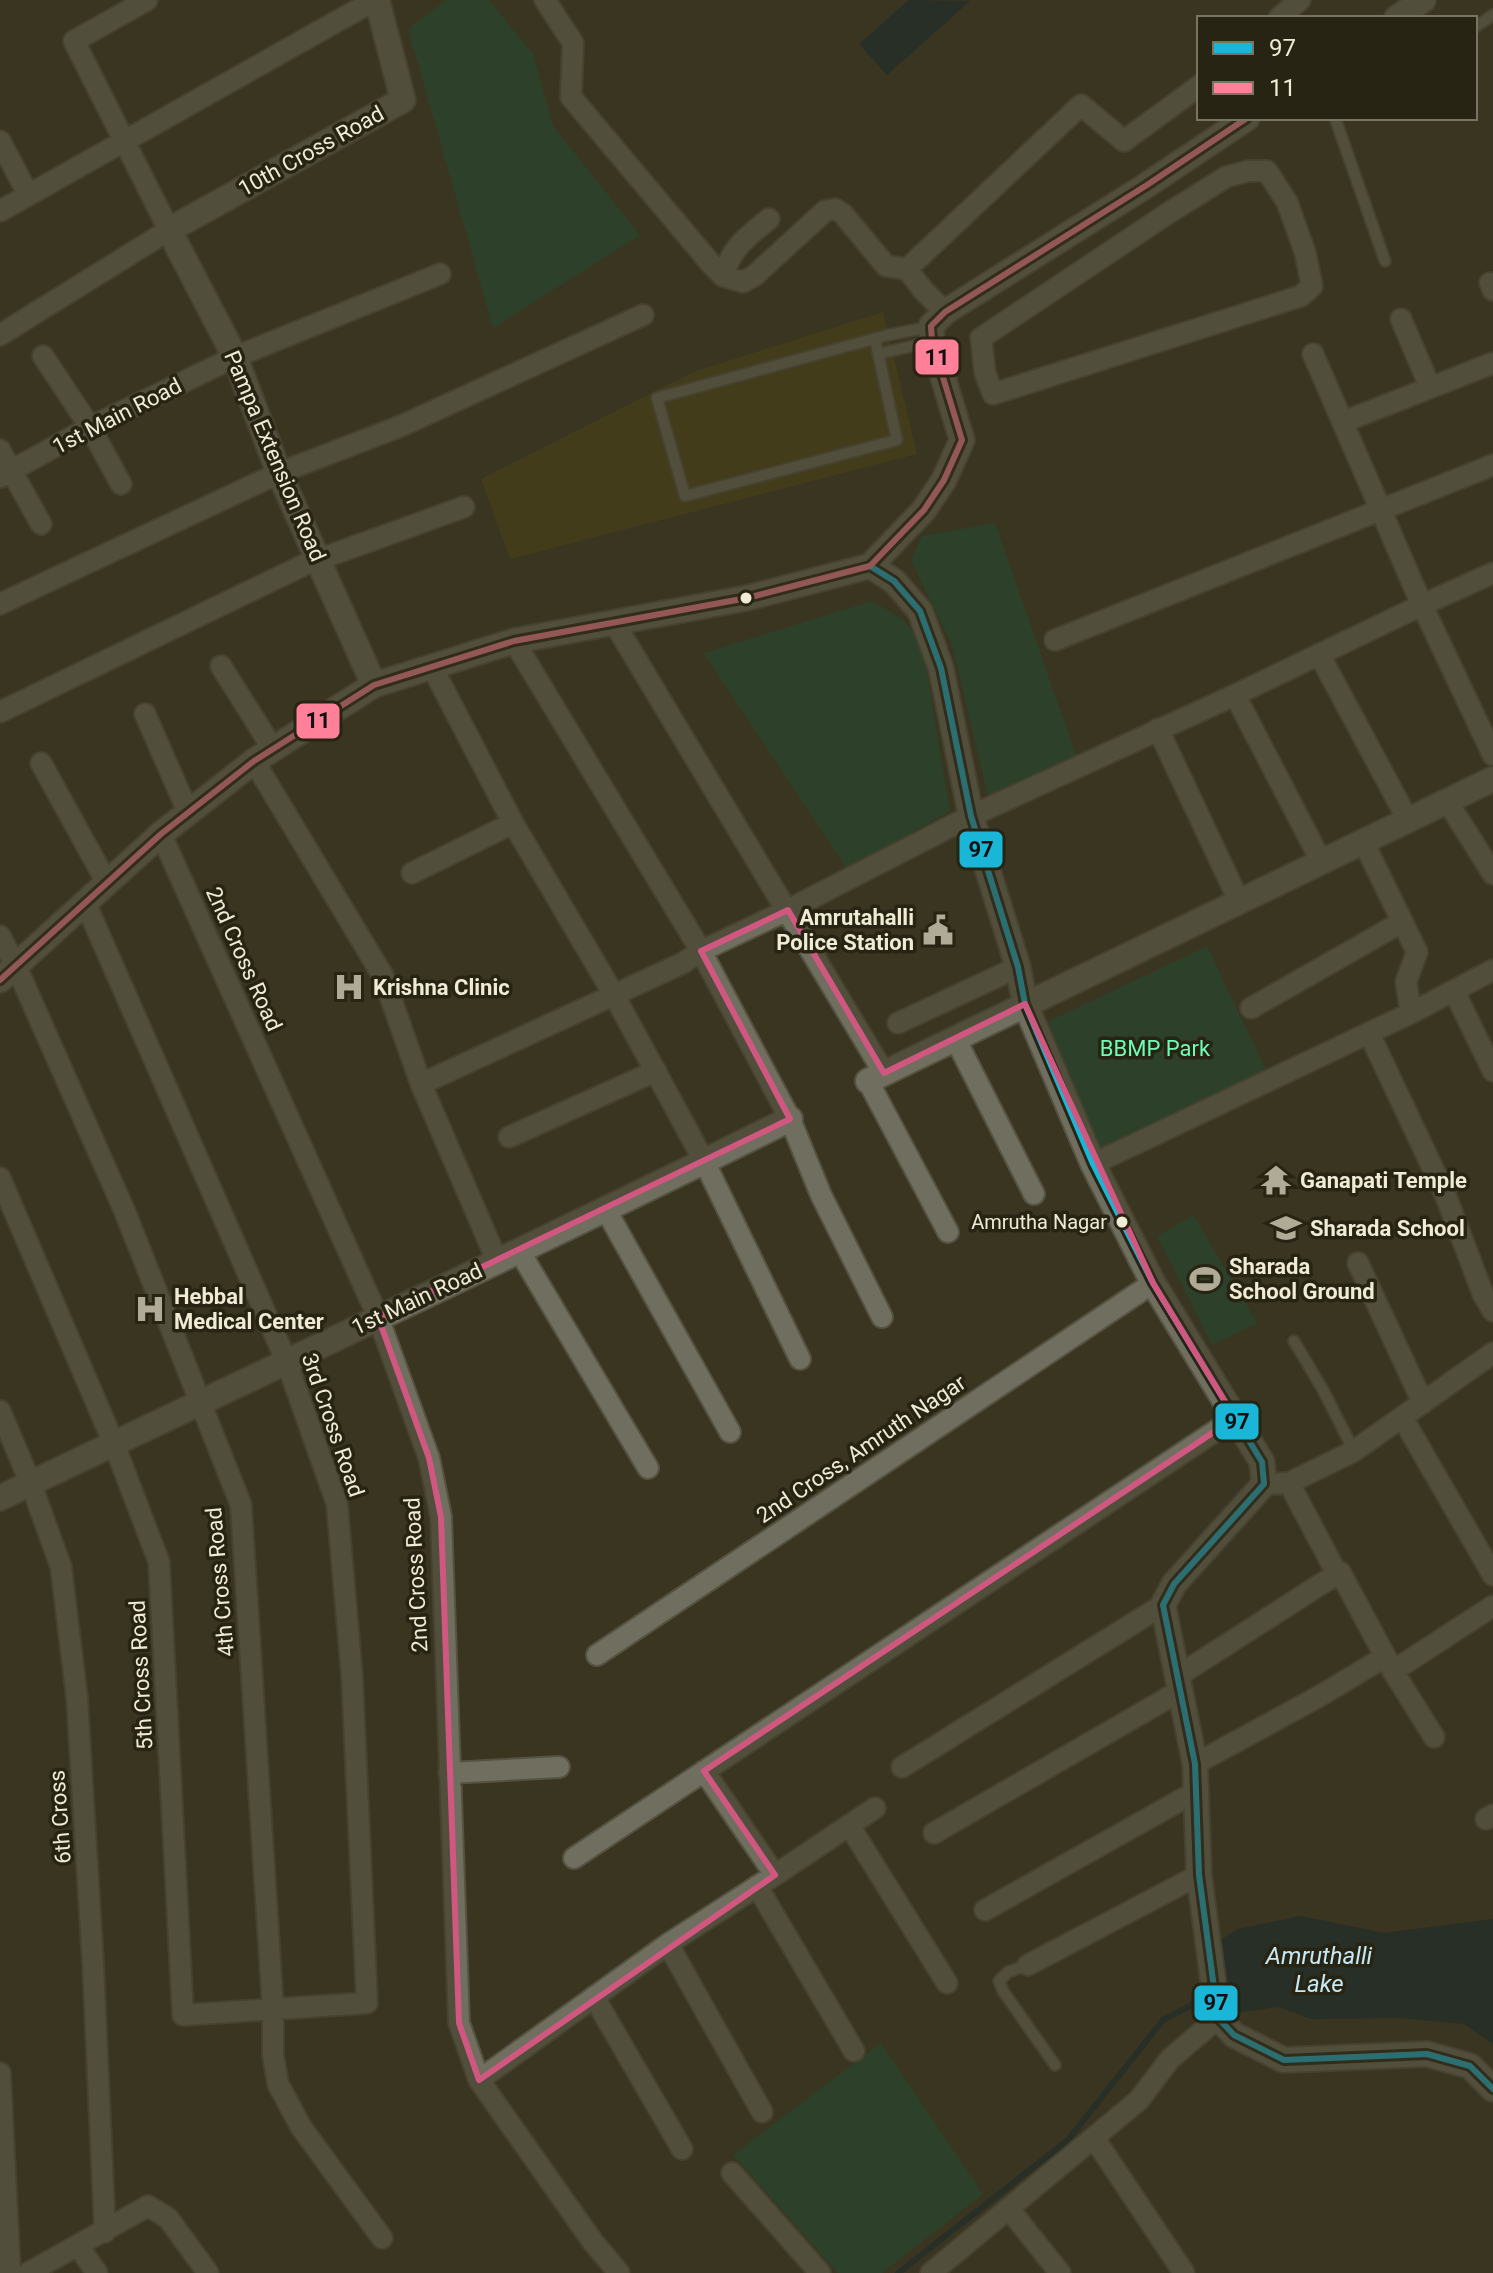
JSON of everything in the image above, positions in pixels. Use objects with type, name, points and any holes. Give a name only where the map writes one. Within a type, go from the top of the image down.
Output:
[{"type":"street","points":[[0,335],[169,230],[74,41],[147,0]]},
{"type":"street","points":[[0,211],[376,0]]},
{"type":"street","name":"10th Cross Road","points":[[169,230],[403,100],[376,0]]},
{"type":"street","points":[[8,973],[188,812],[263,755],[374,685],[514,641],[747,598],[870,566],[924,510],[944,480],[962,440],[936,327],[923,290],[907,269],[886,266],[843,214],[835,209],[825,211],[754,276],[743,282],[723,276],[571,97],[573,43],[545,0]]},
{"type":"street","points":[[1281,16],[1300,0]]},
{"type":"street","points":[[1400,16],[1423,0]]},
{"type":"street","points":[[907,269],[1081,105],[1124,141],[1197,87]]},
{"type":"street","points":[[936,327],[1244,120]]},
{"type":"street","points":[[0,141],[28,194]]},
{"type":"street","points":[[1171,169],[1191,199]]},
{"type":"street","points":[[1248,171],[1267,171],[1287,202],[1305,252],[1312,286],[1301,296],[993,394],[985,373],[981,338],[1167,214],[1226,177],[1248,171]]},
{"type":"street","points":[[1147,185],[1167,214]]},
{"type":"street","points":[[723,276],[736,247],[769,219]]},
{"type":"street","name":"Pampa Extension Road","points":[[169,230],[235,357],[279,473],[374,685]]},
{"type":"street","name":"1st Main Road","points":[[6,473],[90,427],[235,357],[440,274]]},
{"type":"street","points":[[0,604],[279,473],[401,426],[643,315]]},
{"type":"street","points":[[1401,319],[1430,387]]},
{"type":"street","points":[[1313,354],[1422,605],[1484,714],[1493,755]]},
{"type":"street","points":[[43,356],[90,427],[121,484]]},
{"type":"street","points":[[1343,422],[1493,363]]},
{"type":"street","points":[[0,450],[6,473],[41,524]]},
{"type":"street","points":[[1055,640],[1493,465]]},
{"type":"street","points":[[0,712],[318,560],[464,507]]},
{"type":"street","points":[[870,566],[894,581],[920,611],[941,668],[971,816],[1018,967],[1025,1004],[1093,1164],[1153,1283],[1262,1462],[1264,1484]]},
{"type":"street","points":[[421,1084],[683,963],[701,951],[971,816],[1493,573]]},
{"type":"street","points":[[615,624],[788,910],[876,1077],[948,1232]]},
{"type":"street","points":[[514,641],[701,951],[790,1119],[821,1195],[882,1317]]},
{"type":"street","points":[[1319,654],[1408,820]]},
{"type":"street","points":[[221,666],[263,755],[383,976],[421,1084],[498,1263]]},
{"type":"street","points":[[432,667],[513,823],[614,995],[704,1161],[800,1359]]},
{"type":"street","points":[[1235,695],[1321,861]]},
{"type":"street","points":[[145,714],[188,812]]},
{"type":"street","points":[[1158,729],[1239,901]]},
{"type":"street","points":[[41,763],[107,883]]},
{"type":"street","points":[[876,1077],[1493,779]]},
{"type":"street","points":[[1447,801],[1493,874]]},
{"type":"street","points":[[412,873],[513,823]]},
{"type":"street","name":"2nd Cross Road","points":[[161,834],[378,1317],[429,1458],[441,1517],[459,2023],[479,2080],[593,2242],[619,2273]]},
{"type":"street","points":[[1363,841],[1417,952],[1406,982],[1411,1013]]},
{"type":"street","name":"3rd Cross Road","points":[[85,902],[286,1360],[337,1504],[352,1676],[367,2003]]},
{"type":"street","points":[[1251,1008],[1402,922]]},
{"type":"street","name":"4th Cross Road","points":[[0,936],[8,973],[125,1212],[241,1505],[273,2009],[273,2055],[278,2084],[301,2127],[382,2238]]},
{"type":"street","points":[[898,1023],[1018,967]]},
{"type":"street","points":[[1093,1164],[1411,1013],[1493,970]]},
{"type":"street","points":[[1454,991],[1493,1071]]},
{"type":"street","points":[[1369,1033],[1445,1194],[1483,1294],[1493,1311]]},
{"type":"street","points":[[955,1038],[1034,1194]]},
{"type":"street","points":[[509,1137],[656,1071]]},
{"type":"street","name":"1st Main Road","points":[[0,1498],[286,1360],[498,1263],[790,1119]]},
{"type":"street","name":"5th Cross Road","points":[[0,1178],[114,1444],[159,1562],[183,2015],[367,2003]]},
{"type":"street","points":[[606,1210],[730,1432]]},
{"type":"street","points":[[520,1252],[648,1468]]},
{"type":"street","points":[[1358,1263],[1423,1403]]},
{"type":"street","name":"2nd Cross, Amruth Nagar","points":[[597,1655],[1153,1283]]},
{"type":"street","points":[[902,1767],[1163,1605],[1174,1584],[1264,1484],[1289,1483],[1354,1451],[1491,1360]]},
{"type":"street","name":"6th Cross","points":[[0,1411],[61,1567],[77,1698],[93,1948],[105,2232]]},
{"type":"street","points":[[1402,1417],[1493,1575]]},
{"type":"street","points":[[574,1858],[1235,1418]]},
{"type":"street","points":[[1289,1483],[1337,1574]]},
{"type":"street","points":[[934,1833],[1178,1684],[1340,1572],[1389,1664],[1434,1737]]},
{"type":"street","points":[[1163,1605],[1195,1764],[1199,1875],[1218,2018],[1234,2035],[1284,2060],[1427,2054],[1470,2066],[1493,2089]]},
{"type":"street","points":[[1195,1764],[1318,1697],[1389,1664],[1493,1606]]},
{"type":"street","points":[[449,1773],[559,1767]]},
{"type":"street","points":[[704,1771],[775,1875]]},
{"type":"street","points":[[985,1910],[1197,1791]]},
{"type":"street","points":[[479,2080],[668,1944],[875,1808]]},
{"type":"street","points":[[849,1825],[947,1983]]},
{"type":"street","points":[[1028,1965],[1199,1875]]},
{"type":"street","points":[[757,1886],[854,2051]]},
{"type":"street","points":[[668,1944],[762,2112]]},
{"type":"street","points":[[594,1997],[682,2149]]},
{"type":"street","points":[[931,2273],[1139,2100],[1170,2059],[1218,2018]]},
{"type":"street","points":[[0,2073],[10,2273]]},
{"type":"street","points":[[1094,2138],[1184,2273]]},
{"type":"street","points":[[732,2173],[820,2273]]},
{"type":"street","points":[[28,2273],[148,2206],[168,2218],[208,2273]]},
{"type":"street","points":[[1009,2209],[1060,2273]]},
{"type":"street","points":[[78,2246],[97,2273]]},
{"type":"lane","points":[[1336,120],[1385,261]]},
{"type":"lane","points":[[875,339],[897,440],[685,496],[657,398],[875,339],[936,327]]},
{"type":"lane","points":[[878,354],[936,327]]},
{"type":"lane","points":[[1294,1341],[1354,1451]]},
{"type":"lane","points":[[1028,1965],[1008,1972],[999,1981],[1055,2065]]},
{"type":"highlighted area","points":[[788,910],[884,1073],[1025,1004],[1153,1283],[1235,1418],[704,1771],[775,1875],[479,2080],[459,2023],[441,1517],[429,1458],[378,1317],[790,1119],[701,951]]},
{"type":"shaded area","points":[[883,312],[917,454],[510,559],[481,479],[693,372]]},
{"type":"green space","points":[[446,0],[489,0],[533,54],[553,126],[640,235],[493,328],[408,29]]},
{"type":"green space","points":[[995,523],[1076,755],[988,796],[952,645],[911,560],[922,536]]},
{"type":"green space","points":[[869,602],[903,620],[924,655],[950,811],[847,869],[704,653]]},
{"type":"green space","name":"BBMP Park","points":[[1207,946],[1267,1072],[1103,1151],[1043,1024]]},
{"type":"green space","name":"Sharada School Ground","points":[[1194,1215],[1257,1323],[1212,1345],[1157,1236]]},
{"type":"green space","points":[[881,2043],[983,2194],[882,2273],[838,2273],[733,2155]]},
{"type":"water","points":[[909,0],[970,1],[887,75],[859,44]]},
{"type":"water","name":"Amruthalli Lake","points":[[1301,1916],[1384,1933],[1493,1919],[1493,2044],[1464,2024],[1400,2018],[1311,2019],[1278,2007],[1211,2016],[1205,1951],[1237,1929]]},
{"type":"waterway","points":[[898,2273],[1068,2140],[1163,2020],[1207,1997]]},
{"type":"transit line","name":"11","points":[[0,980],[161,834],[254,761],[374,685],[514,641],[747,598],[870,566],[924,510],[944,480],[962,440],[932,341],[931,326],[945,312],[1244,120]]},
{"type":"transit line","name":"97","points":[[870,566],[894,581],[920,611],[941,668],[971,816],[1018,967],[1025,1004],[1093,1164],[1153,1283],[1262,1462],[1264,1484],[1174,1584],[1163,1605],[1195,1764],[1199,1875],[1218,2018],[1234,2035],[1284,2060],[1427,2054],[1470,2066],[1493,2089]]},
{"type":"place","name":"Amrutahalli Police Station","points":[[938,930]]},
{"type":"place","name":"Krishna Clinic","points":[[349,987]]},
{"type":"place","name":"Ganapati Temple","points":[[1276,1180]]},
{"type":"place","name":"Amrutha Nagar","points":[[1122,1222]]},
{"type":"place","name":"Sharada School","points":[[1286,1228]]},
{"type":"place","name":"Sharada School Ground","points":[[1205,1279]]},
{"type":"place","name":"Hebbal Medical Center","points":[[150,1309]]}]
